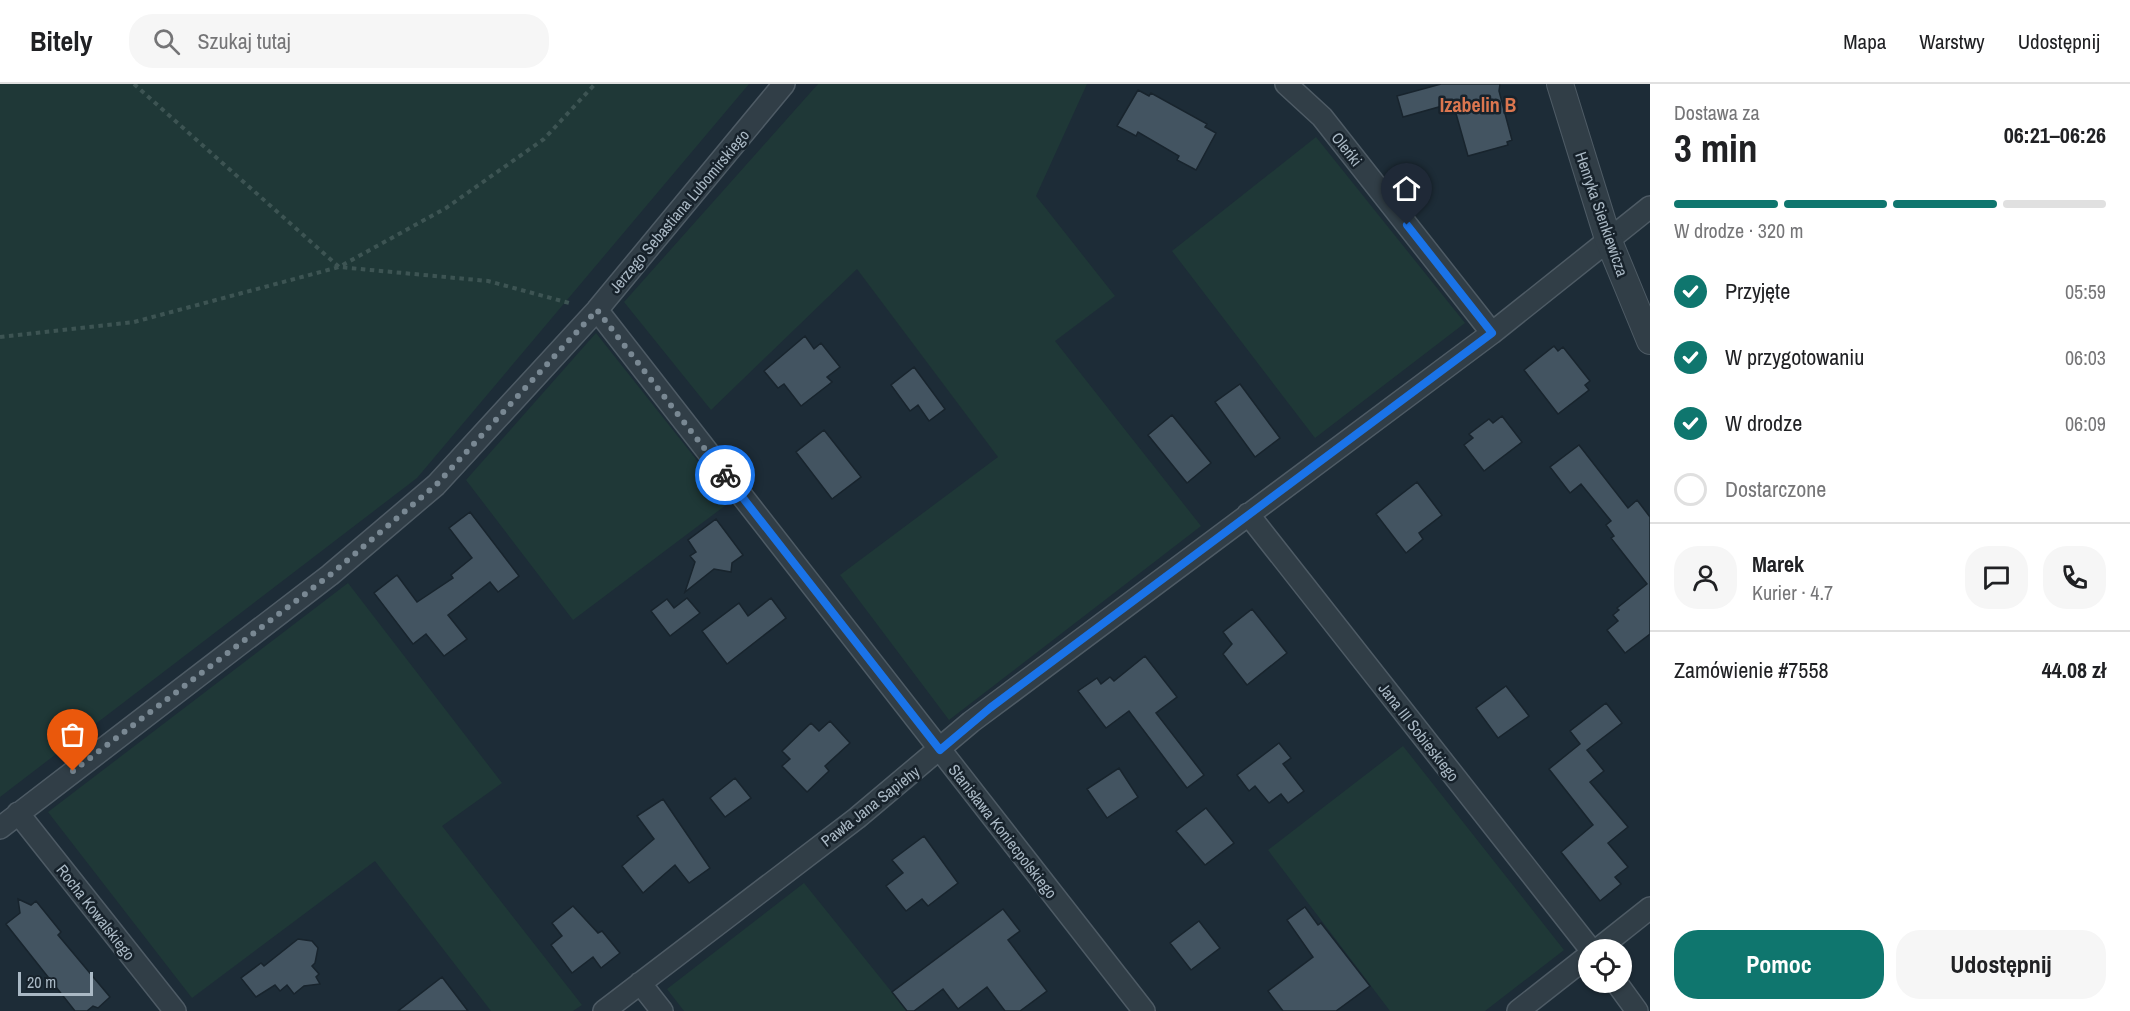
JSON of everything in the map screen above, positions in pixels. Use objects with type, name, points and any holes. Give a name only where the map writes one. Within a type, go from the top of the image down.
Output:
[{"type":"street","name":"Jerzego Sebastiana Lubomirskiego","points":[[0,828],[330,575],[436,485],[597,310],[784,84]]},
{"type":"street","name":"Oleńki","points":[[1286,84],[1322,117],[1492,333]]},
{"type":"street","name":"Henryka Sienkiewicza","points":[[1560,84],[1608,239],[1650,341]]},
{"type":"street","name":"Pawła Jana Sapiehy","points":[[604,1011],[857,818],[971,722],[1492,333],[1650,207]]},
{"type":"street","name":"Stanisława Koniecpolskiego","points":[[597,310],[1144,1011]]},
{"type":"street","name":"Jana III Sobieskiego","points":[[1248,514],[1582,939]]},
{"type":"street","name":"Rocha Kowalskiego","points":[[18,813],[175,1011]]},
{"type":"street","points":[[1611,939],[1650,908]]},
{"type":"street","points":[[1518,1011],[1578,964]]},
{"type":"street","points":[[640,984],[662,1011]]},
{"type":"street","points":[[1624,993],[1637,1011]]},
{"type":"path","points":[[134,84],[339,267],[488,281],[597,310]]},
{"type":"path","points":[[0,337],[134,322],[339,267],[446,208],[544,139],[595,84]]},
{"type":"green space","points":[[0,84],[749,84],[417,478],[0,797]]},
{"type":"green space","points":[[818,84],[1087,84],[1036,196],[1115,296],[1055,341],[1201,526],[949,720],[840,575],[998,457],[857,269],[711,410],[624,302]]},
{"type":"green space","points":[[1316,137],[1465,323],[1315,438],[1172,251]]},
{"type":"green space","points":[[596,333],[730,502],[573,620],[466,480]]},
{"type":"green space","points":[[348,583],[502,783],[442,826],[582,1005],[573,1011],[491,1011],[375,861],[192,998],[48,812]]},
{"type":"green space","points":[[1403,746],[1564,950],[1485,1011],[1390,1011],[1268,850]]},
{"type":"green space","points":[[804,883],[907,1011],[684,1011],[667,989]]},
{"type":"building","points":[[1441,84],[1500,84],[1499,91],[1512,140],[1507,142],[1508,145],[1468,156],[1453,103],[1403,117],[1397,96]]},
{"type":"building","points":[[1138,90],[1149,96],[1151,93],[1207,124],[1205,127],[1216,133],[1196,170],[1177,160],[1179,156],[1138,132],[1136,136],[1117,126]]},
{"type":"building","points":[[805,336],[814,349],[821,343],[840,367],[827,377],[832,382],[801,406],[784,384],[778,388],[764,371]]},
{"type":"building","points":[[1554,346],[1558,351],[1563,347],[1590,381],[1585,385],[1589,390],[1558,414],[1524,370]]},
{"type":"building","points":[[914,367],[945,409],[929,421],[918,405],[910,411],[891,385]]},
{"type":"building","points":[[1240,384],[1280,438],[1255,457],[1215,402]]},
{"type":"building","points":[[1172,415],[1211,463],[1187,483],[1148,435]]},
{"type":"building","points":[[1502,416],[1522,442],[1484,471],[1464,445],[1473,438],[1469,434],[1489,419],[1493,423]]},
{"type":"building","points":[[824,430],[861,477],[832,499],[796,452]]},
{"type":"building","points":[[1579,445],[1628,508],[1637,500],[1650,517],[1650,634],[1625,653],[1607,630],[1618,621],[1613,615],[1619,610],[1617,608],[1647,584],[1611,538],[1614,536],[1606,525],[1611,521],[1581,484],[1570,493],[1550,467]]},
{"type":"building","points":[[1417,482],[1442,515],[1419,533],[1423,539],[1406,553],[1376,514]]},
{"type":"building","points":[[470,512],[519,576],[498,592],[490,582],[448,615],[467,639],[444,656],[426,634],[413,644],[374,593],[397,575],[417,602],[453,578],[451,575],[472,558],[449,528]]},
{"type":"building","points":[[716,519],[743,555],[732,563],[731,572],[714,569],[685,592],[695,562],[690,556],[696,552],[688,540]]},
{"type":"building","points":[[687,598],[700,613],[670,636],[651,611],[667,599],[674,608]]},
{"type":"building","points":[[771,598],[786,618],[727,664],[702,631],[739,603],[748,616]]},
{"type":"building","points":[[1252,609],[1287,653],[1247,685],[1223,654],[1232,644],[1223,632]]},
{"type":"building","points":[[1145,656],[1177,697],[1156,713],[1204,775],[1187,788],[1129,711],[1106,728],[1078,691],[1097,678],[1101,684],[1110,677],[1114,681]]},
{"type":"building","points":[[1506,686],[1529,716],[1498,738],[1476,708]]},
{"type":"building","points":[[1606,703],[1622,723],[1587,750],[1604,771],[1590,782],[1628,827],[1608,843],[1628,867],[1615,877],[1621,884],[1600,901],[1561,852],[1593,825],[1549,769],[1580,744],[1570,731]]},
{"type":"building","points":[[830,721],[850,743],[825,766],[829,771],[807,792],[782,766],[790,759],[782,751],[811,723],[819,731]]},
{"type":"building","points":[[1279,743],[1291,758],[1283,764],[1304,791],[1288,803],[1281,794],[1269,803],[1255,786],[1249,791],[1237,775]]},
{"type":"building","points":[[1119,768],[1138,797],[1107,818],[1087,789]]},
{"type":"building","points":[[735,778],[751,798],[725,817],[710,798]]},
{"type":"building","points":[[663,799],[710,868],[689,883],[675,865],[643,893],[622,866],[654,839],[637,816]]},
{"type":"building","points":[[1206,808],[1234,843],[1205,865],[1176,831]]},
{"type":"building","points":[[924,836],[958,883],[928,906],[922,899],[906,911],[886,886],[903,873],[892,860]]},
{"type":"building","points":[[18,899],[31,905],[36,901],[61,932],[58,935],[110,997],[98,1008],[93,1006],[87,1011],[75,1011],[6,924],[20,913]]},
{"type":"building","points":[[573,906],[598,933],[602,931],[620,953],[601,968],[593,957],[572,973],[551,945],[562,936],[552,923]]},
{"type":"building","points":[[1305,907],[1318,925],[1321,923],[1370,986],[1336,1011],[1283,1011],[1268,991],[1313,957],[1287,920]]},
{"type":"building","points":[[1003,909],[1020,931],[1008,940],[1047,991],[1020,1011],[1005,1011],[987,987],[958,1009],[943,989],[914,1011],[907,1011],[892,992]]},
{"type":"building","points":[[1199,921],[1220,948],[1191,970],[1170,943]]},
{"type":"building","points":[[298,939],[312,941],[318,948],[315,963],[312,966],[319,974],[316,977],[320,984],[304,986],[294,994],[287,985],[280,991],[275,985],[256,997],[241,978],[261,963],[264,966]]},
{"type":"building","points":[[442,977],[468,1011],[398,1011]]},
{"type":"way so far","points":[[73,771],[330,575],[436,485],[597,310],[725,475]]},
{"type":"district","name":"Izabelin B","points":[[1478,104]]},
{"type":"route","points":[[725,475],[940,750],[971,722],[1492,333],[1407,225]]}]
